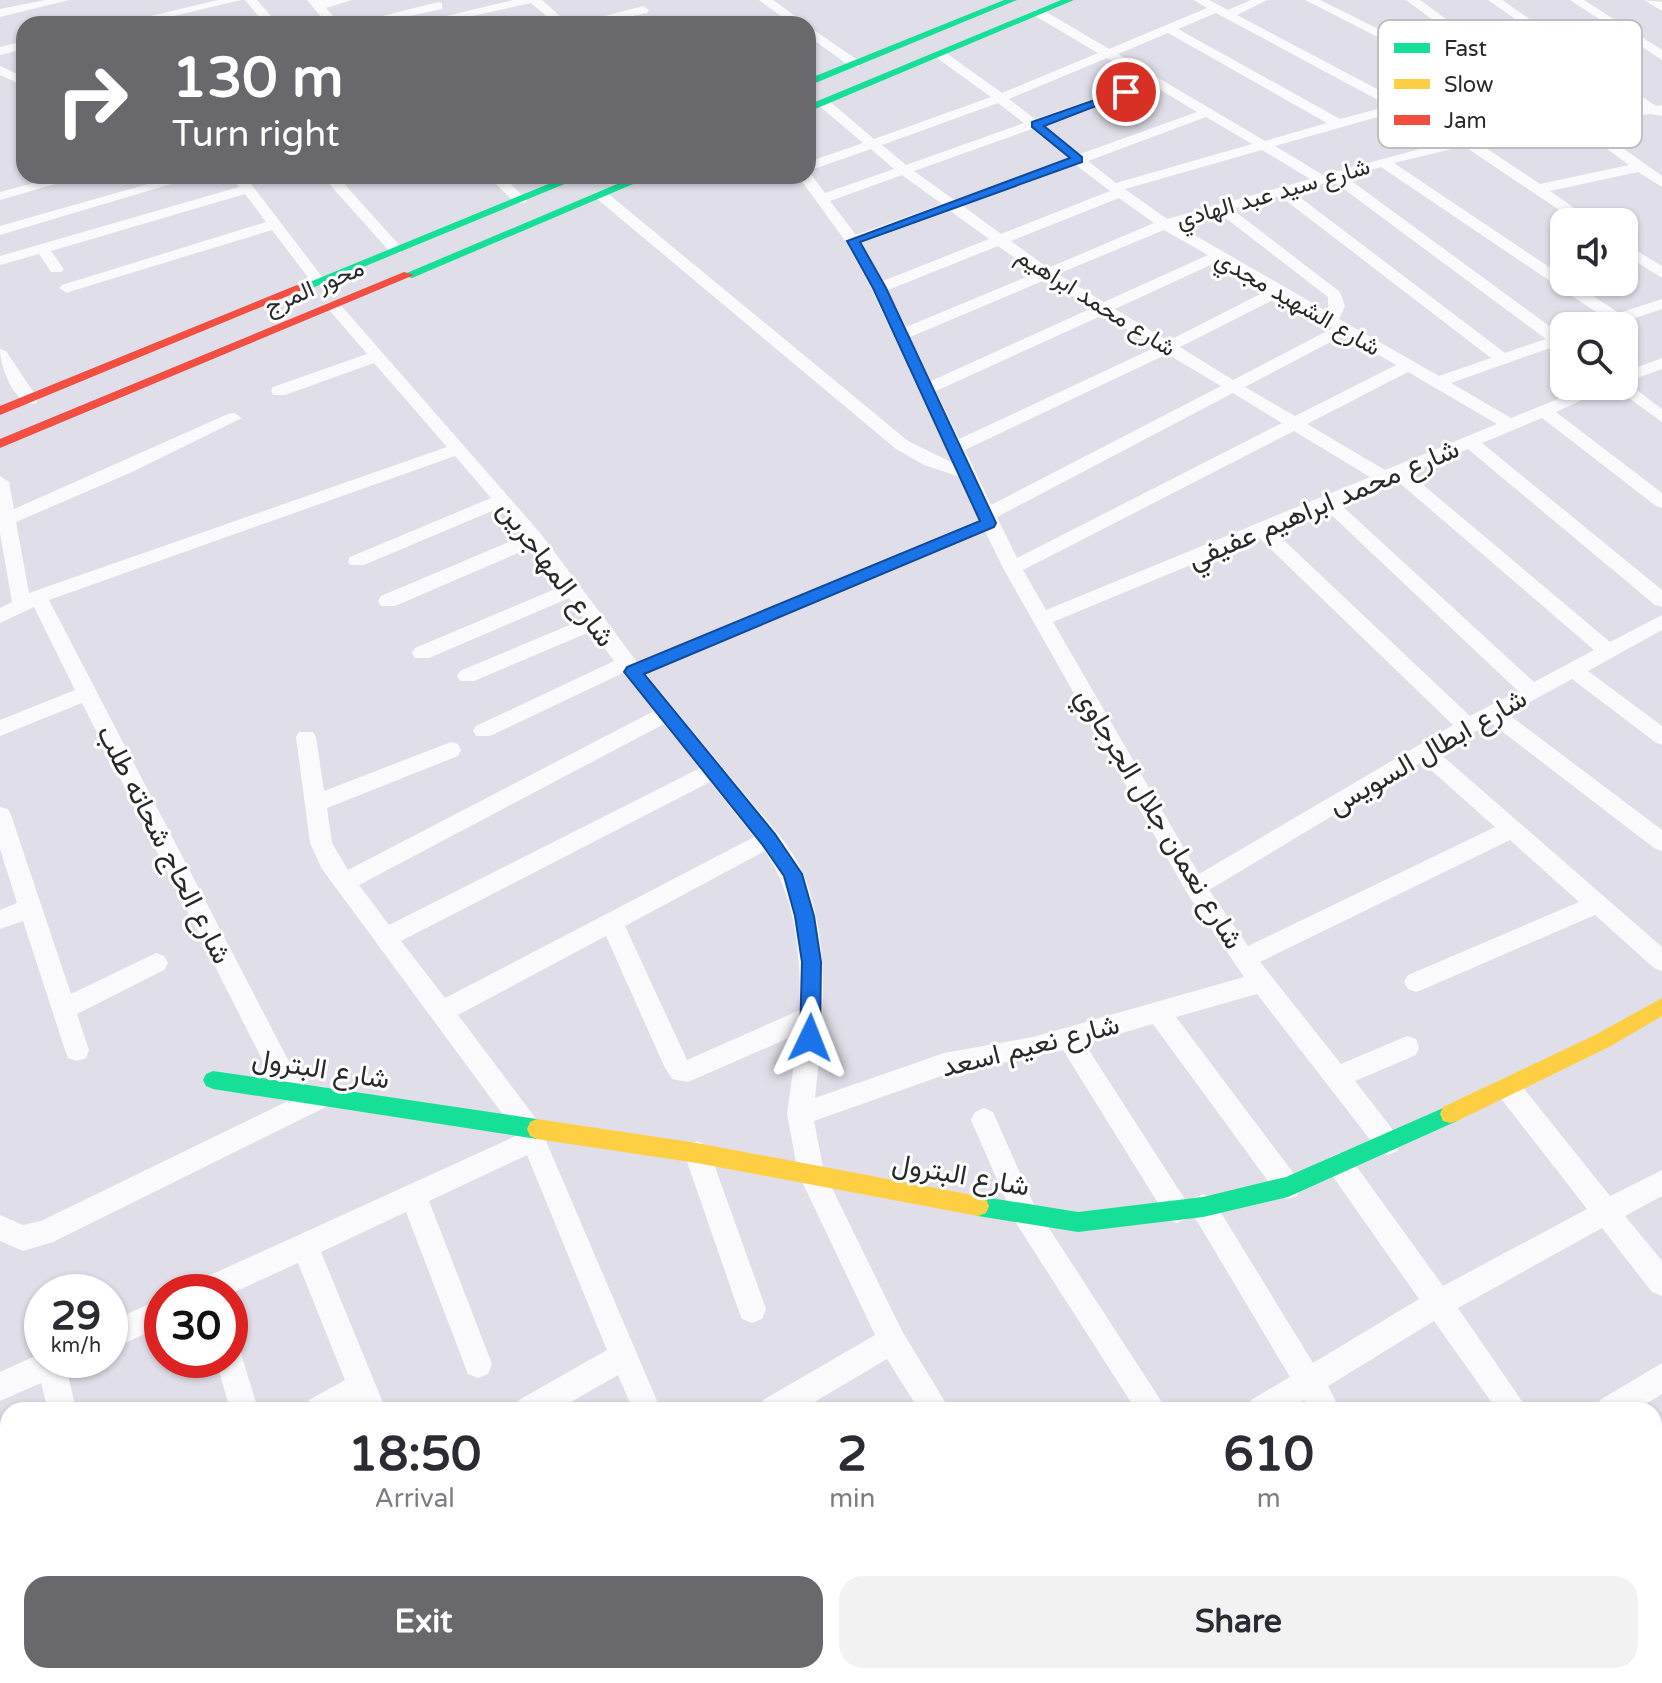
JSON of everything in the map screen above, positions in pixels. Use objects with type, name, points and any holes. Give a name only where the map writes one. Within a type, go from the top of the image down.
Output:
[{"type":"main road","points":[[816,80],[1012,0]]},
{"type":"main road","points":[[816,106],[1069,0]]},
{"type":"main road","name":"محور المرج","points":[[0,411],[559,184]]},
{"type":"main road","name":"محور المرج","points":[[0,444],[627,184]]},
{"type":"main road","points":[[30,399],[49,424]]},
{"type":"main road","name":"شارع البترول","points":[[213,1080],[322,1096],[530,1134],[697,1153],[811,1173],[914,1196],[1078,1222],[1190,1209],[1288,1187],[1508,1088],[1602,1041],[1662,1006]]},
{"type":"street","points":[[0,13],[63,0]]},
{"type":"street","points":[[160,16],[235,0]]},
{"type":"street","points":[[251,0],[265,16]]},
{"type":"street","points":[[316,3],[346,0]]},
{"type":"street","points":[[394,16],[467,0]]},
{"type":"street","points":[[454,16],[529,0]]},
{"type":"street","points":[[535,0],[554,16]]},
{"type":"street","points":[[765,0],[788,16]]},
{"type":"street","points":[[1200,0],[1378,93]]},
{"type":"street","points":[[816,164],[1003,97],[1169,29],[1261,0]]},
{"type":"street","points":[[1311,0],[1378,34]]},
{"type":"street","points":[[1412,0],[1439,20]]},
{"type":"street","points":[[1494,0],[1524,20]]},
{"type":"street","points":[[1576,0],[1607,20]]},
{"type":"street","points":[[1650,0],[1662,7]]},
{"type":"street","points":[[616,16],[643,10]]},
{"type":"street","points":[[1039,13],[1264,145],[1329,178],[1550,333]]},
{"type":"street","points":[[1169,29],[1339,124]]},
{"type":"street","points":[[816,36],[855,64]]},
{"type":"street","points":[[1642,43],[1662,56]]},
{"type":"street","name":"شارع الشهيد مجدي","points":[[941,55],[1003,97],[1116,190],[1165,224],[1509,424]]},
{"type":"street","points":[[824,198],[1156,81]]},
{"type":"street","points":[[1642,100],[1659,111]]},
{"type":"street","name":"شارع محمد ابراهيم","points":[[816,107],[873,144],[951,206],[1048,275],[1294,424],[1391,475],[1607,650]]},
{"type":"street","points":[[853,241],[1209,112]]},
{"type":"street","points":[[879,288],[1116,190],[1378,113]]},
{"type":"street","name":"شارع سيد عبد الهادي","points":[[901,335],[1165,224],[1438,148]]},
{"type":"street","points":[[1476,148],[1566,208]]},
{"type":"street","points":[[1614,148],[1662,183]]},
{"type":"street","points":[[1383,162],[1607,312]]},
{"type":"street","points":[[1538,189],[1640,167]]},
{"type":"street","points":[[0,196],[46,184]]},
{"type":"street","points":[[0,231],[163,184]]},
{"type":"street","points":[[0,261],[237,184]]},
{"type":"street","points":[[244,184],[318,281]]},
{"type":"street","points":[[336,184],[396,250]]},
{"type":"street","points":[[503,184],[520,200]]},
{"type":"street","name":"شارع نعمان جلال الجرجاوي","points":[[812,184],[853,241],[879,288],[1012,568],[1195,887],[1244,959],[1388,1143]]},
{"type":"street","points":[[1284,192],[1502,359]]},
{"type":"street","points":[[601,195],[902,445],[930,461],[965,473]]},
{"type":"street","points":[[483,731],[629,667],[987,520],[1232,386],[1336,325],[1339,303],[1335,295],[1223,209]]},
{"type":"street","points":[[67,288],[273,225]]},
{"type":"street","points":[[42,248],[56,269]]},
{"type":"street","points":[[927,389],[1218,256]]},
{"type":"street","points":[[1638,256],[1661,272]]},
{"type":"street","points":[[953,449],[1278,291]]},
{"type":"street","points":[[1638,312],[1662,304]]},
{"type":"street","name":"شارع المهاجرين","points":[[333,305],[535,538],[629,667],[769,839],[792,874],[805,916],[812,962],[812,1016],[800,1114],[811,1173],[892,1341],[931,1402]]},
{"type":"street","points":[[1436,383],[1550,345]]},
{"type":"street","points":[[0,354],[30,399]]},
{"type":"street","points":[[279,391],[378,356]]},
{"type":"street","points":[[1638,372],[1662,363]]},
{"type":"street","points":[[1012,568],[1407,366]]},
{"type":"street","points":[[1638,399],[1662,417]]},
{"type":"street","name":"شارع محمد ابراهيم عفيفي","points":[[1043,619],[1568,400]]},
{"type":"street","points":[[1543,410],[1662,502]]},
{"type":"street","points":[[6,519],[234,418]]},
{"type":"street","points":[[1470,442],[1662,600]]},
{"type":"street","points":[[0,616],[30,601],[458,449]]},
{"type":"street","name":"شارع الحاج شحاته طلب","points":[[0,482],[6,519],[30,601],[87,693],[291,1091]]},
{"type":"street","points":[[357,561],[502,500]]},
{"type":"street","points":[[1328,502],[1531,691]]},
{"type":"street","points":[[1262,530],[1467,726]]},
{"type":"street","points":[[388,601],[535,538]]},
{"type":"street","points":[[422,653],[572,589]]},
{"type":"street","points":[[467,676],[596,622]]},
{"type":"street","name":"شارع ابطال السويس","points":[[1195,887],[1467,726],[1661,624]]},
{"type":"street","points":[[1572,669],[1662,737]]},
{"type":"street","points":[[0,728],[87,693]]},
{"type":"street","points":[[1492,713],[1662,842]]},
{"type":"street","points":[[343,883],[666,714]]},
{"type":"street","points":[[306,737],[321,843],[343,883],[530,1134],[644,1402]]},
{"type":"street","points":[[315,804],[451,750]]},
{"type":"street","points":[[1423,751],[1662,961]]},
{"type":"street","points":[[385,938],[713,771]]},
{"type":"street","points":[[0,815],[5,847],[32,907],[77,1050]]},
{"type":"street","points":[[1244,959],[1512,829]]},
{"type":"street","points":[[441,1012],[769,839]]},
{"type":"street","points":[[1416,982],[1598,904]]},
{"type":"street","points":[[0,920],[32,907]]},
{"type":"street","points":[[611,921],[676,1066],[681,1071],[688,1071],[812,1016]]},
{"type":"street","points":[[65,1008],[156,963]]},
{"type":"street","name":"شارع نعيم اسعد","points":[[800,1114],[944,1064],[1003,1055],[1069,1039],[1262,982]]},
{"type":"street","points":[[1159,1013],[1288,1187]]},
{"type":"street","points":[[1069,1039],[1321,1402]]},
{"type":"street","points":[[1338,1077],[1407,1047]]},
{"type":"street","points":[[1508,1088],[1662,1283]]},
{"type":"street","points":[[0,1228],[23,1238],[44,1233],[322,1096]]},
{"type":"street","points":[[984,1120],[1025,1214],[1148,1402]]},
{"type":"street","points":[[243,1274],[413,1195],[530,1134]]},
{"type":"street","points":[[697,1153],[752,1309]]},
{"type":"street","points":[[1340,1165],[1508,1402]]},
{"type":"street","points":[[1274,1402],[1439,1303],[1662,1182]]},
{"type":"street","points":[[413,1195],[478,1364]]},
{"type":"street","points":[[304,1244],[367,1398]]},
{"type":"street","points":[[787,1402],[892,1341]]},
{"type":"street","points":[[543,1402],[624,1356]]},
{"type":"street","points":[[0,1387],[24,1376]]},
{"type":"street","points":[[1623,1402],[1662,1377]]},
{"type":"street","points":[[57,1378],[61,1402]]},
{"type":"street","points":[[235,1378],[242,1402]]},
{"type":"traffic: fast","points":[[816,80],[1012,0]]},
{"type":"traffic: fast","points":[[816,106],[1069,0]]},
{"type":"traffic: fast","points":[[301,288],[558,184]]},
{"type":"traffic: fast","points":[[408,275],[627,184]]},
{"type":"traffic: fast","points":[[213,1080],[537,1129]]},
{"type":"traffic: fast","points":[[978,1206],[1078,1222],[1203,1207],[1288,1187],[1450,1114]]},
{"type":"traffic: slow","points":[[1450,1114],[1602,1041],[1662,1006]]},
{"type":"traffic: slow","points":[[537,1129],[697,1153],[978,1206]]},
{"type":"traffic: jam","points":[[0,444],[408,275]]},
{"type":"traffic: jam","points":[[0,411],[301,288]]},
{"type":"route","points":[[810,1038],[812,962],[805,916],[792,874],[769,839],[633,672],[988,523],[879,288],[853,241],[1078,159],[1036,125],[1126,92]]}]
